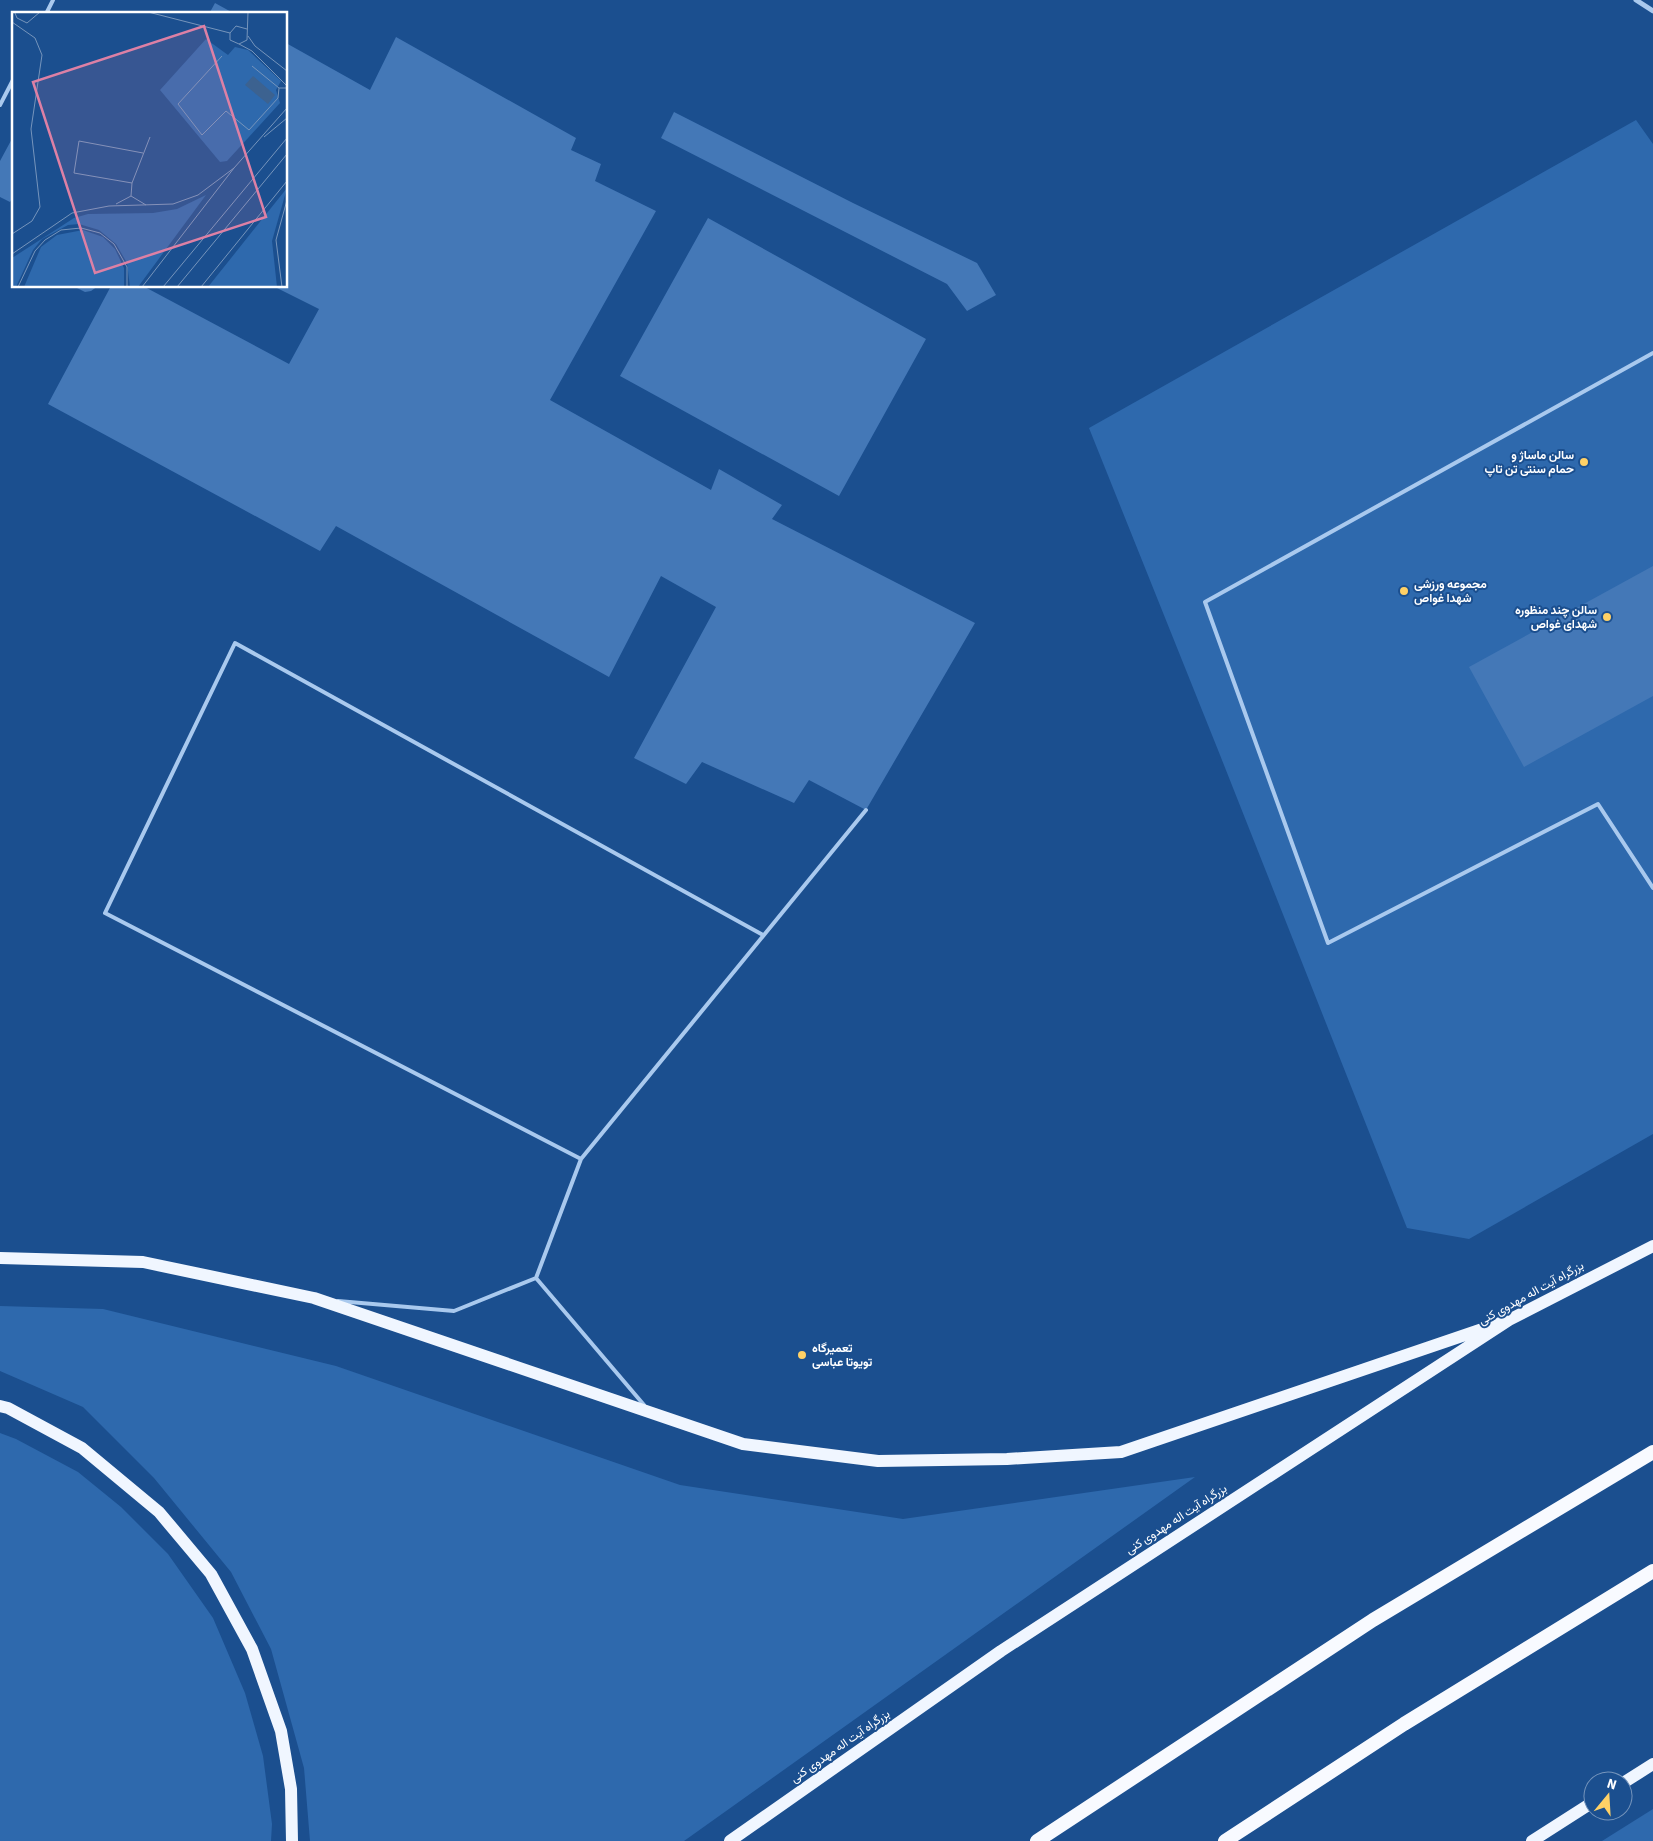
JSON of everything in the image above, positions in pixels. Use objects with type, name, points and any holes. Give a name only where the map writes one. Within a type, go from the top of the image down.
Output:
[{"type":"highway","points":[[1037,1841],[1373,1620],[1653,1452]]},
{"type":"highway","points":[[1225,1841],[1404,1724],[1653,1571]]},
{"type":"main road","name":"بزرگراه آیت اله مهدوی کنی","points":[[730,1841],[1002,1651],[1509,1320],[1653,1246]]},
{"type":"main road","points":[[0,1258],[144,1262],[314,1298],[743,1444],[878,1461],[1007,1459],[1121,1452],[1509,1320]]},
{"type":"main road","points":[[0,1406],[8,1408],[82,1448],[159,1512],[211,1574],[252,1649],[281,1731],[291,1789],[292,1841]]},
{"type":"main road","points":[[1633,1777],[1653,1764]]},
{"type":"main road","points":[[1532,1841],[1583,1808]]},
{"type":"street","points":[[1636,0],[1653,11]]},
{"type":"lane","points":[[47,12],[53,0]]},
{"type":"lane","points":[[0,105],[12,82]]},
{"type":"lane","points":[[1653,353],[1205,602],[1328,943],[1598,804],[1653,888]]},
{"type":"lane","points":[[581,1159],[104,913],[235,642],[763,935]]},
{"type":"lane","points":[[314,1298],[454,1311],[536,1278],[581,1159],[866,810]]},
{"type":"lane","points":[[536,1278],[650,1413]]},
{"type":"shaded area","name":"مجموعه ورزشی شهدا غواص","points":[[1636,120],[1653,144],[1653,1134],[1469,1239],[1407,1228],[1089,428]]},
{"type":"shaded area","points":[[0,1306],[103,1309],[336,1366],[680,1485],[903,1519],[1195,1477],[684,1841],[310,1841],[304,1768],[271,1649],[231,1572],[154,1478],[83,1407],[0,1371]]},
{"type":"shaded area","points":[[0,1433],[16,1439],[78,1472],[121,1507],[168,1554],[213,1618],[245,1693],[263,1756],[272,1824],[271,1841],[0,1841]]},
{"type":"shaded area","points":[[1653,1809],[1653,1841],[1602,1841]]},
{"type":"building","points":[[215,3],[231,12],[210,12]]},
{"type":"building","points":[[396,37],[576,138],[571,150],[601,164],[595,181],[656,211],[550,400],[711,490],[719,469],[782,505],[772,519],[975,623],[866,810],[809,780],[794,803],[702,762],[686,784],[634,758],[716,607],[661,576],[609,677],[336,526],[320,551],[48,404],[110,288],[147,288],[289,364],[319,309],[277,288],[288,288],[288,44],[370,90]]},
{"type":"building","points":[[674,112],[853,203],[977,263],[996,295],[967,311],[947,284],[661,138]]},
{"type":"building","points":[[12,139],[12,198],[10,202],[0,197],[0,161]]},
{"type":"building","points":[[708,218],[926,339],[839,496],[620,376]]},
{"type":"building","points":[[77,288],[95,288],[91,291],[85,292]]},
{"type":"building","name":"سالن چند منظوره شهدای غواص","points":[[1653,566],[1653,696],[1524,767],[1469,667]]},
{"type":"place","name":"سالن ماساژ و حمام سنتی تن تاپ","points":[[1584,462]]},
{"type":"place","name":"مجموعه ورزشی شهدا غواص","points":[[1404,591]]},
{"type":"place","name":"سالن چند منظوره شهدای غواص","points":[[1607,617]]},
{"type":"place","name":"تعمیرگاه تویوتا عباسی","points":[[802,1355]]}]
